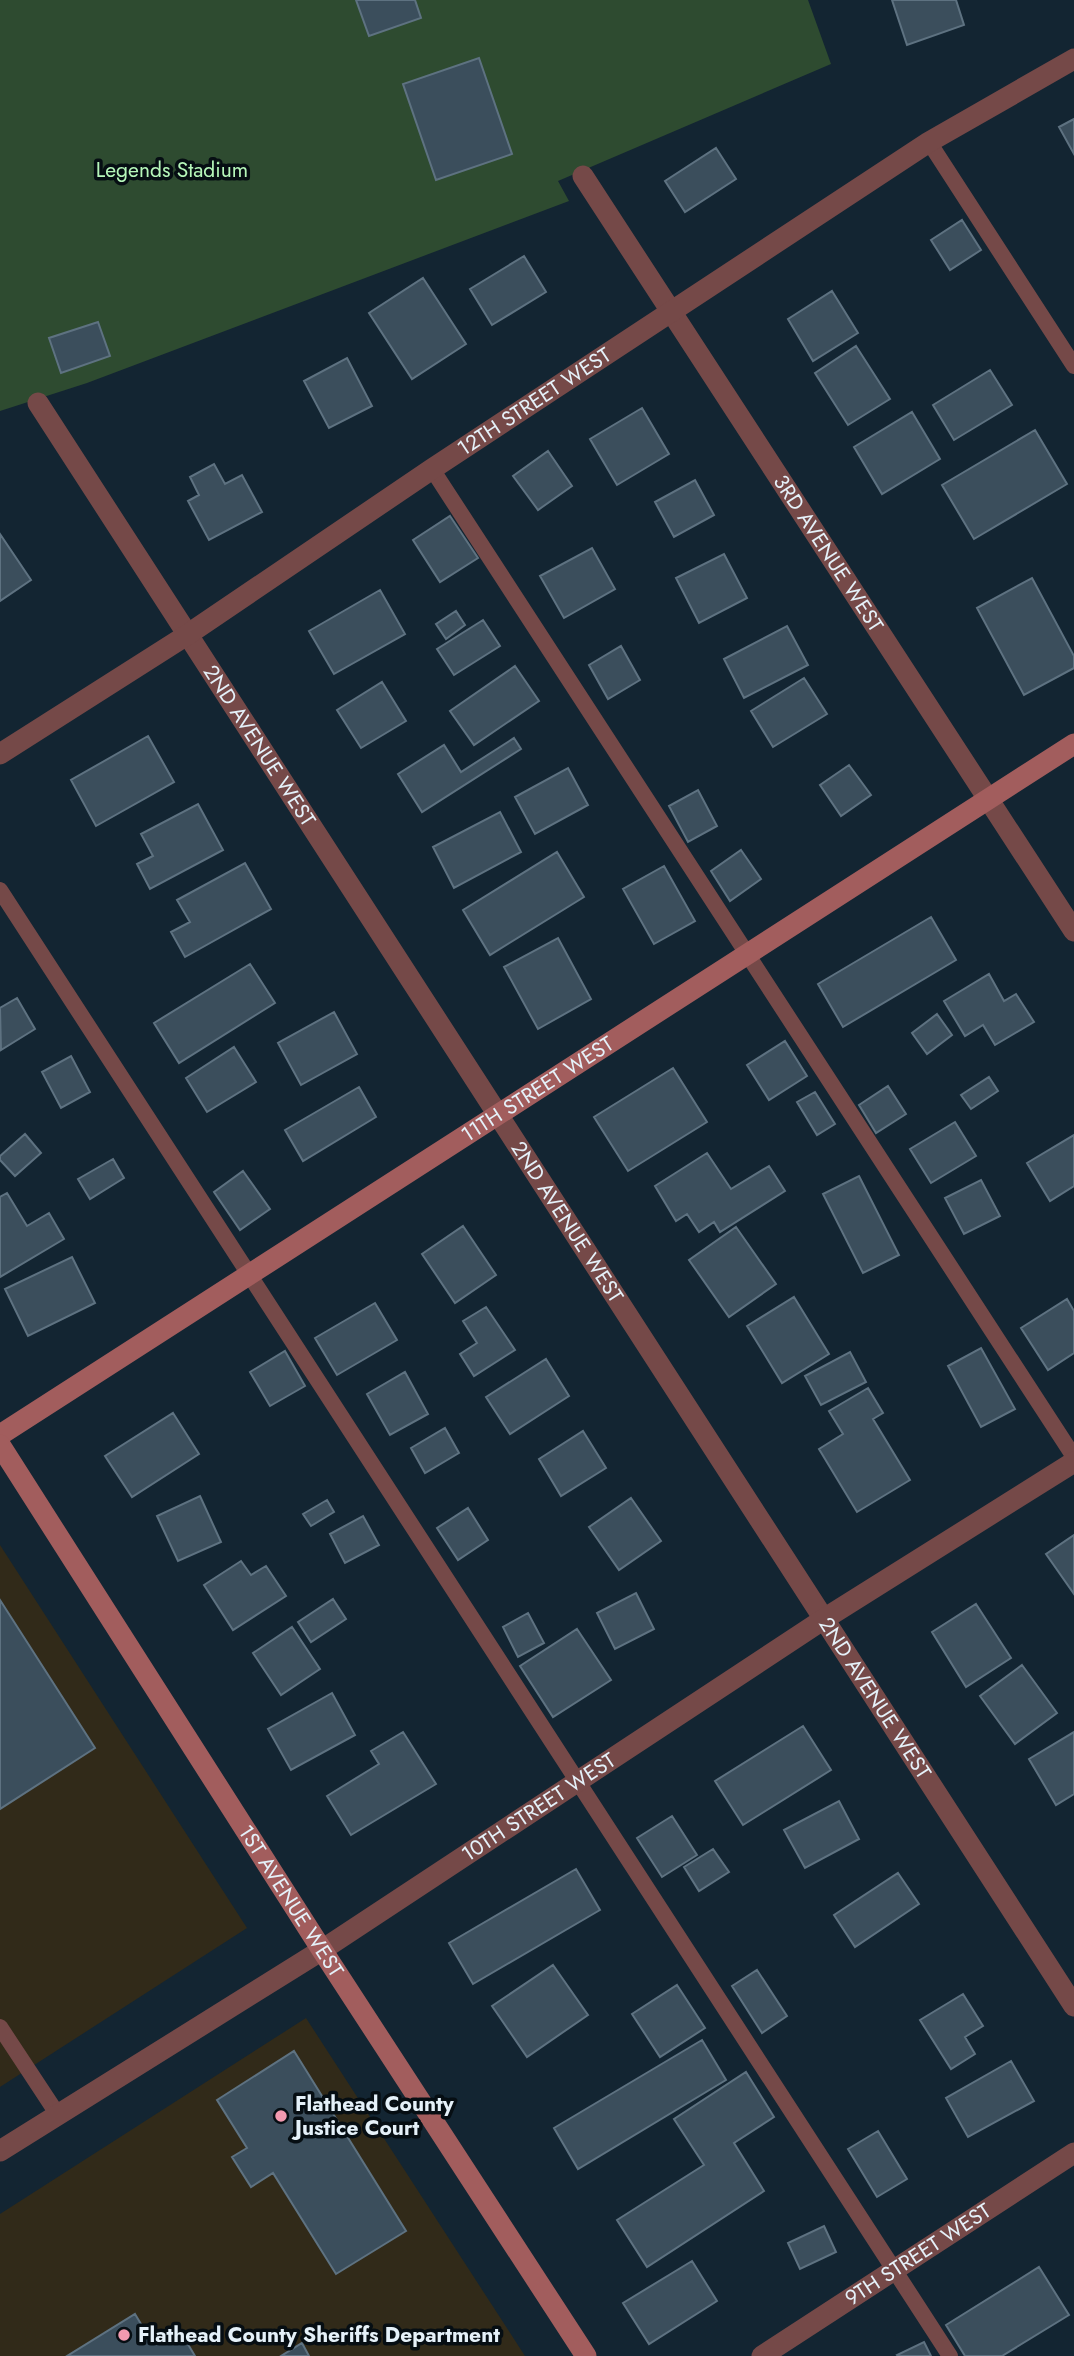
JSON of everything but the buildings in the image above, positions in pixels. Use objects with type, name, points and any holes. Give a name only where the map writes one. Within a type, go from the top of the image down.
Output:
[{"type":"street","name":"12TH STREET WEST","points":[[0,754],[187,635],[432,469],[929,142],[1074,59]]},
{"type":"street","name":"3RD AVENUE WEST","points":[[583,176],[1074,931]]},
{"type":"street","name":"2ND AVENUE WEST","points":[[38,403],[1074,2006]]},
{"type":"street","name":"11TH STREET WEST","points":[[0,1436],[1074,744]]},
{"type":"street","name":"1ST AVENUE WEST","points":[[0,1445],[322,1950],[586,2356]]},
{"type":"street","name":"10TH STREET WEST","points":[[0,2151],[322,1950],[824,1619],[1074,1460]]},
{"type":"street","name":"9TH STREET WEST","points":[[762,2356],[1074,2153]]},
{"type":"lane","points":[[929,142],[1074,366]]},
{"type":"lane","points":[[432,469],[1074,1460]]},
{"type":"lane","points":[[0,890],[248,1277],[578,1780],[950,2356]]},
{"type":"lane","points":[[0,2027],[58,2115]]},
{"type":"shaded area","points":[[0,1545],[247,1928],[0,2087]]},
{"type":"shaded area","points":[[306,2018],[525,2356],[0,2356],[0,2214]]},
{"type":"green space","name":"Legends Stadium","points":[[0,0],[808,0],[831,64],[558,181],[569,201],[87,383],[0,411]]},
{"type":"place","name":"Flathead County Justice Court","points":[[281,2116]]},
{"type":"place","name":"Flathead County Sheriffs Department","points":[[124,2335]]}]
